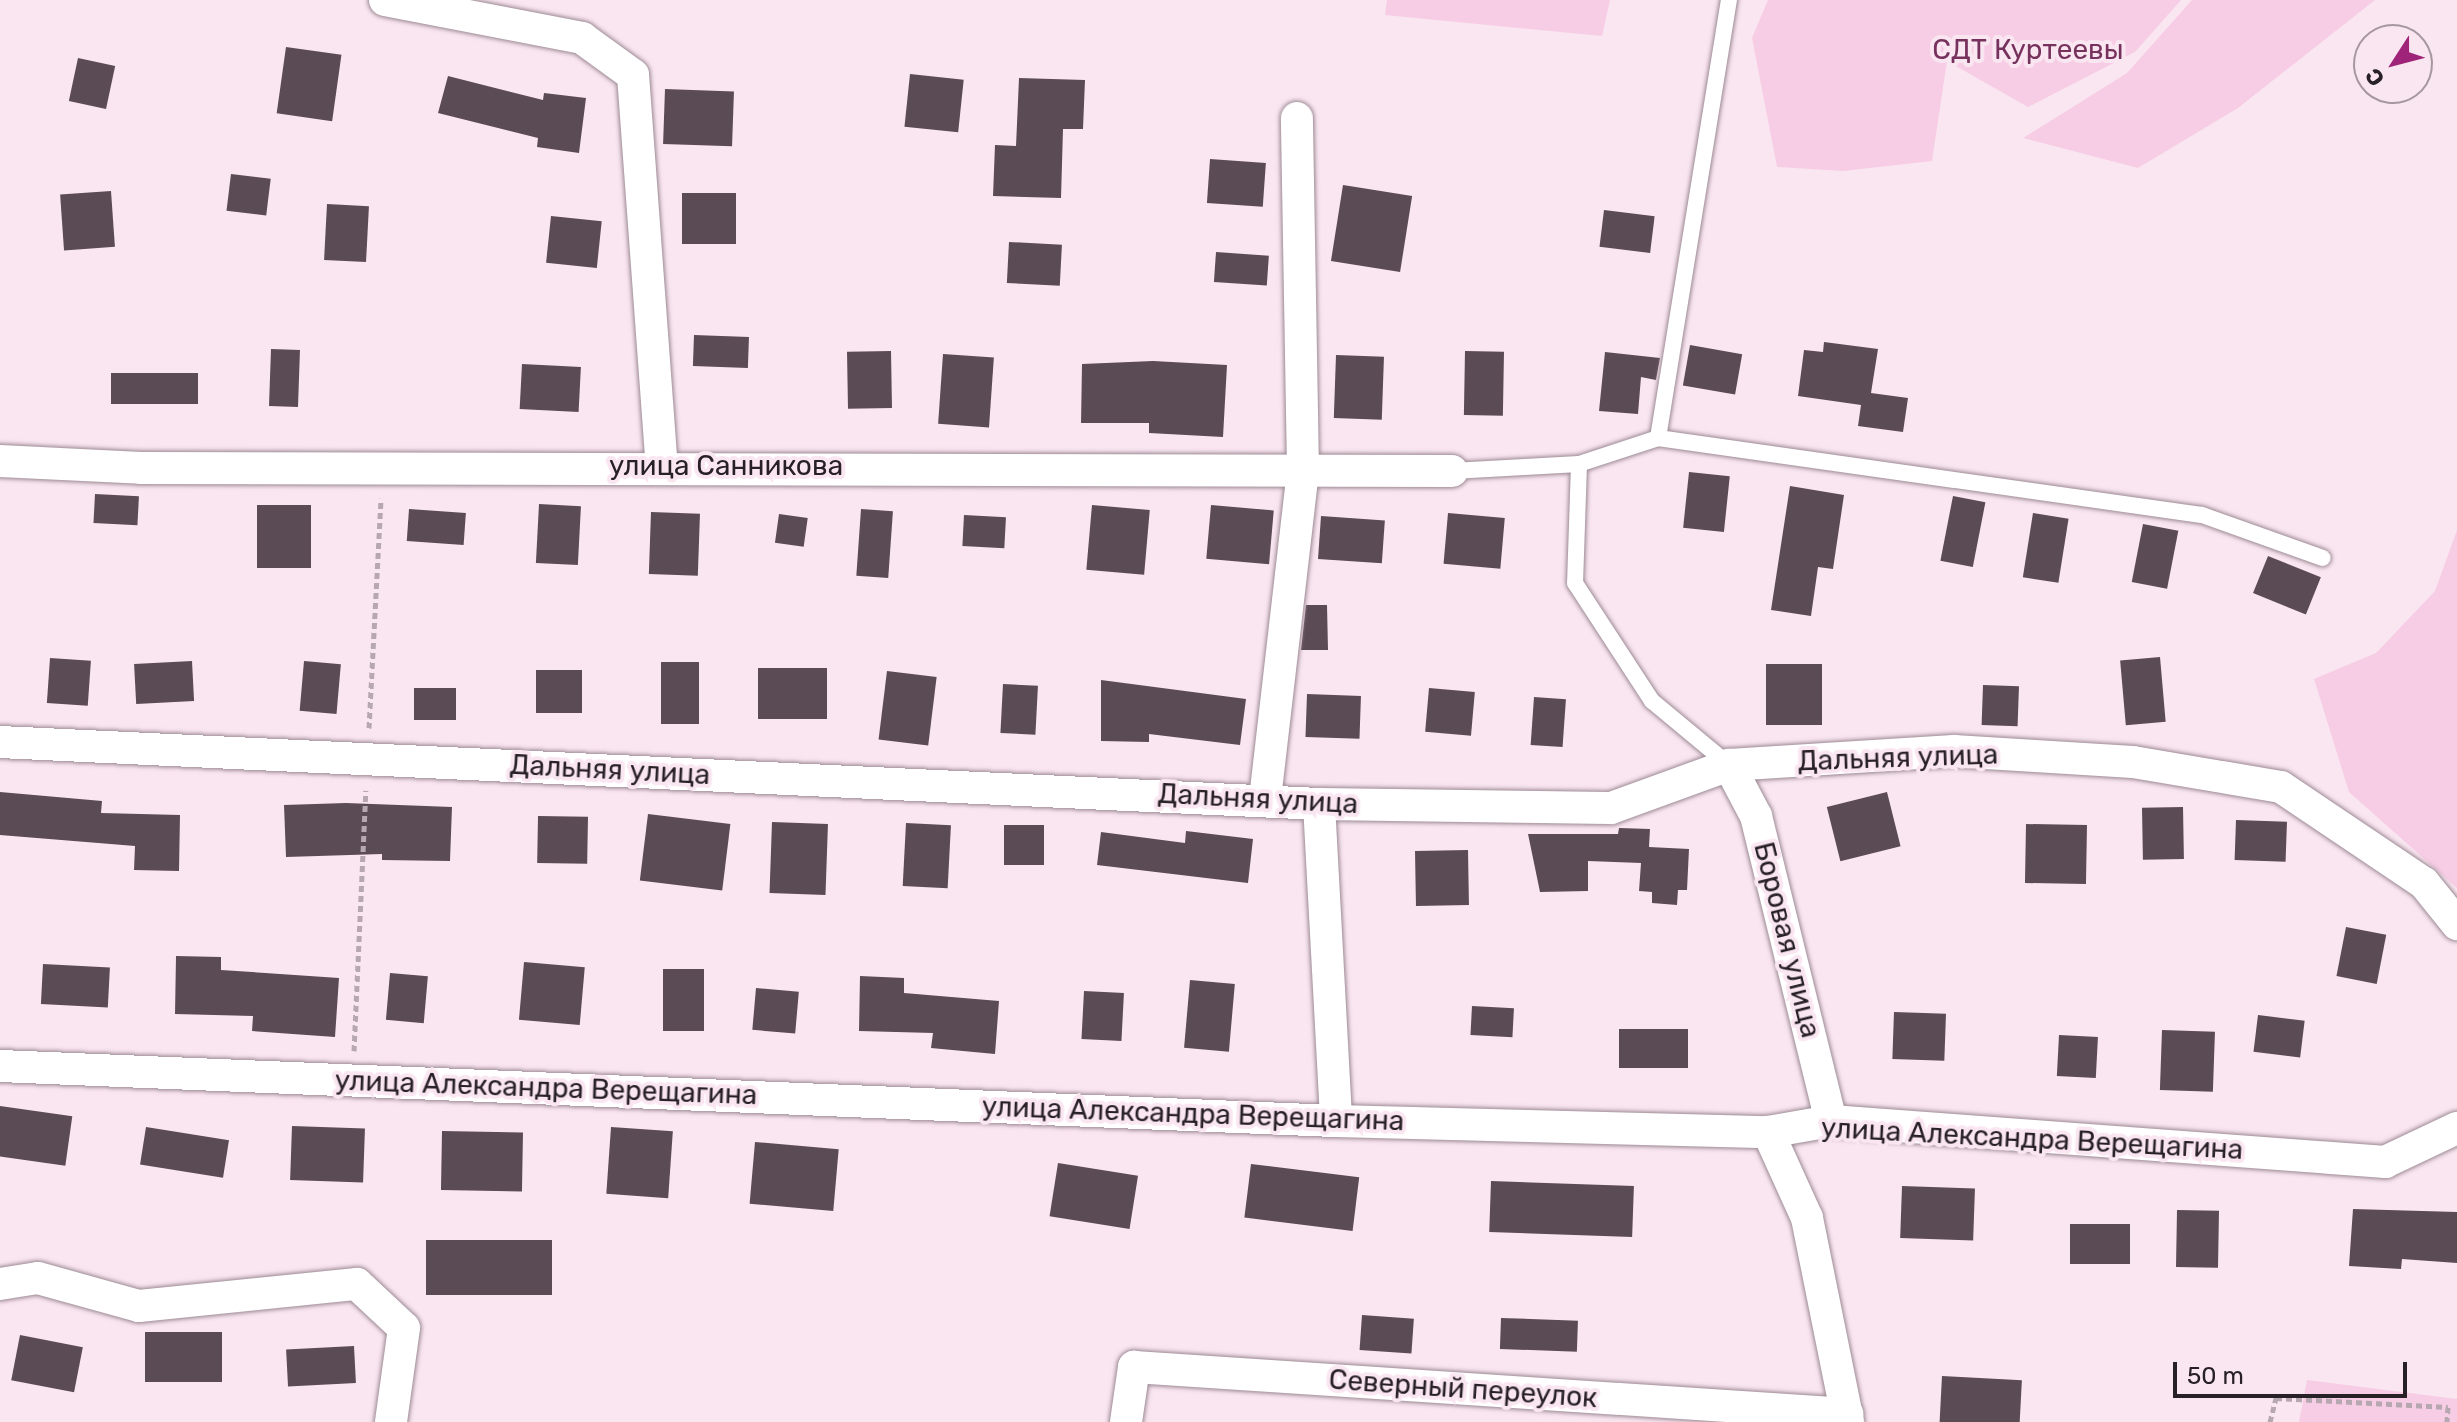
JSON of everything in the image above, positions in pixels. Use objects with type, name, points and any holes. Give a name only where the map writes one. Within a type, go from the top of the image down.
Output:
[{"type":"street","points":[[385,0],[582,38],[633,75],[662,467]]},
{"type":"street","points":[[1265,799],[1303,469],[1297,118]]},
{"type":"street","name":"улица Санникова","points":[[0,461],[141,468],[1452,471]]},
{"type":"street","name":"Дальняя улица","points":[[0,742],[1265,799],[1319,804],[1611,808],[1729,765],[1954,751],[2133,762],[2281,787],[2424,883],[2457,924]]},
{"type":"street","name":"Боровая улица","points":[[1729,765],[1756,816],[1831,1121]]},
{"type":"street","points":[[1319,804],[1336,1121]]},
{"type":"street","name":"улица Александра Верещагина","points":[[0,1066],[1336,1121],[1768,1132],[1831,1121],[2385,1162],[2457,1128]]},
{"type":"street","points":[[1768,1132],[1807,1218],[1848,1418]]},
{"type":"street","points":[[0,1284],[38,1278],[139,1306],[357,1284],[404,1328],[391,1422]]},
{"type":"street","name":"Северный переулок","points":[[1126,1422],[1134,1367],[1848,1418]]},
{"type":"lane","points":[[1658,438],[1729,0]]},
{"type":"lane","points":[[1452,471],[1579,464],[1658,438],[2202,515],[2323,558]]},
{"type":"lane","points":[[1579,464],[1575,583],[1652,701],[1729,765]]},
{"type":"path","points":[[2270,1422],[2276,1398],[2448,1407],[2447,1422]]},
{"type":"green space","points":[[1387,0],[1610,0],[1602,36],[1385,15]]},
{"type":"green space","name":"СДТ Куртеевы","points":[[1768,0],[2181,0],[2135,52],[2028,107],[1947,61],[1932,161],[1843,171],[1777,167],[1752,38]]},
{"type":"green space","points":[[2192,0],[2375,0],[2238,108],[2138,168],[2023,138],[2127,73]]},
{"type":"green space","points":[[2457,530],[2457,888],[2349,792],[2314,679],[2376,653],[2435,591]]},
{"type":"green space","points":[[2307,1380],[2457,1399],[2457,1422],[2299,1422]]},
{"type":"building","points":[[286,47],[341,55],[332,121],[277,113]]},
{"type":"building","points":[[78,58],[115,66],[106,109],[69,101]]},
{"type":"building","points":[[910,74],[964,80],[958,132],[904,127]]},
{"type":"building","points":[[448,76],[543,100],[544,93],[586,98],[579,153],[537,147],[538,138],[438,113]]},
{"type":"building","points":[[1019,78],[1085,80],[1083,129],[1063,129],[1061,198],[993,196],[995,145],[1016,146]]},
{"type":"building","points":[[665,89],[734,91],[732,146],[663,144]]},
{"type":"building","points":[[1210,159],[1266,163],[1263,207],[1207,203]]},
{"type":"building","points":[[231,174],[271,179],[266,216],[226,211]]},
{"type":"building","points":[[1343,185],[1412,196],[1400,272],[1331,261]]},
{"type":"building","points":[[111,191],[115,247],[64,250],[60,195]]},
{"type":"building","points":[[682,193],[736,193],[736,244],[682,244]]},
{"type":"building","points":[[327,204],[369,206],[366,262],[324,260]]},
{"type":"building","points":[[1604,210],[1655,216],[1650,253],[1599,247]]},
{"type":"building","points":[[551,216],[602,221],[597,268],[546,263]]},
{"type":"building","points":[[1009,242],[1062,245],[1060,286],[1007,283]]},
{"type":"building","points":[[1216,252],[1269,256],[1267,286],[1214,282]]},
{"type":"building","points":[[694,335],[749,337],[748,368],[693,366]]},
{"type":"building","points":[[1824,342],[1878,349],[1871,393],[1908,398],[1903,432],[1858,426],[1861,405],[1798,396],[1804,350],[1823,352]]},
{"type":"building","points":[[1690,345],[1742,354],[1735,395],[1683,385]]},
{"type":"building","points":[[271,349],[300,350],[298,407],[269,406]]},
{"type":"building","points":[[891,351],[892,408],[848,409],[847,352]]},
{"type":"building","points":[[1465,351],[1504,352],[1503,416],[1464,415]]},
{"type":"building","points":[[1605,352],[1660,358],[1656,380],[1641,377],[1638,414],[1599,411]]},
{"type":"building","points":[[943,354],[994,358],[989,427],[938,424]]},
{"type":"building","points":[[1336,355],[1384,357],[1382,420],[1334,418]]},
{"type":"building","points":[[1153,361],[1227,365],[1223,437],[1149,433],[1149,423],[1081,423],[1082,364]]},
{"type":"building","points":[[522,364],[581,367],[579,412],[520,409]]},
{"type":"building","points":[[111,373],[198,373],[198,404],[111,404]]},
{"type":"building","points":[[1689,472],[1730,476],[1724,532],[1683,528]]},
{"type":"building","points":[[1790,486],[1844,495],[1833,569],[1818,567],[1811,616],[1771,610]]},
{"type":"building","points":[[95,494],[139,496],[137,525],[93,523]]},
{"type":"building","points":[[1953,496],[1985,502],[1973,567],[1940,561]]},
{"type":"building","points":[[539,504],[581,506],[578,565],[536,563]]},
{"type":"building","points":[[257,505],[311,505],[311,568],[257,568]]},
{"type":"building","points":[[1092,505],[1150,510],[1144,575],[1086,570]]},
{"type":"building","points":[[1211,505],[1274,510],[1269,564],[1206,559]]},
{"type":"building","points":[[409,509],[466,513],[464,545],[407,541]]},
{"type":"building","points":[[861,509],[893,511],[888,578],[856,576]]},
{"type":"building","points":[[651,512],[700,514],[698,576],[649,574]]},
{"type":"building","points":[[1448,513],[1505,518],[1500,569],[1444,564]]},
{"type":"building","points":[[2033,513],[2069,519],[2058,583],[2023,577]]},
{"type":"building","points":[[779,514],[808,518],[804,547],[775,543]]},
{"type":"building","points":[[964,515],[1006,517],[1004,548],[962,546]]},
{"type":"building","points":[[1321,516],[1385,520],[1382,563],[1318,559]]},
{"type":"building","points":[[2143,524],[2178,531],[2167,589],[2132,582]]},
{"type":"building","points":[[2268,556],[2321,577],[2306,614],[2253,593]]},
{"type":"building","points":[[1306,605],[1327,605],[1328,650],[1301,650]]},
{"type":"building","points":[[2160,657],[2166,722],[2126,725],[2120,660]]},
{"type":"building","points":[[50,658],[91,661],[88,706],[47,703]]},
{"type":"building","points":[[192,661],[194,701],[136,704],[134,664]]},
{"type":"building","points":[[304,661],[341,664],[337,714],[300,711]]},
{"type":"building","points":[[661,662],[699,662],[699,724],[661,724]]},
{"type":"building","points":[[1766,664],[1822,664],[1822,725],[1766,725]]},
{"type":"building","points":[[758,668],[827,668],[827,719],[758,719]]},
{"type":"building","points":[[536,670],[582,670],[582,713],[536,713]]},
{"type":"building","points":[[887,671],[937,677],[928,746],[879,739]]},
{"type":"building","points":[[1101,680],[1246,699],[1240,745],[1149,734],[1149,742],[1101,741]]},
{"type":"building","points":[[1003,684],[1038,686],[1035,735],[1000,733]]},
{"type":"building","points":[[1983,685],[2019,686],[2018,726],[1982,725]]},
{"type":"building","points":[[414,688],[456,688],[456,720],[414,720]]},
{"type":"building","points":[[1429,688],[1475,692],[1471,736],[1425,732]]},
{"type":"building","points":[[1307,694],[1361,696],[1359,739],[1305,737]]},
{"type":"building","points":[[1534,697],[1566,699],[1563,747],[1531,745]]},
{"type":"building","points":[[0,792],[102,801],[101,813],[180,815],[179,871],[134,870],[135,846],[0,835]]},
{"type":"building","points":[[1887,792],[1901,846],[1840,861],[1827,807]]},
{"type":"building","points":[[346,803],[452,807],[450,861],[382,860],[382,854],[286,857],[284,805]]},
{"type":"building","points":[[2183,807],[2184,859],[2143,860],[2142,808]]},
{"type":"building","points":[[648,814],[730,824],[722,891],[640,881]]},
{"type":"building","points":[[538,816],[588,817],[587,864],[537,863]]},
{"type":"building","points":[[2236,820],[2287,822],[2286,862],[2235,860]]},
{"type":"building","points":[[772,822],[828,824],[825,895],[770,893]]},
{"type":"building","points":[[906,823],[951,825],[948,888],[903,886]]},
{"type":"building","points":[[2026,824],[2087,825],[2086,884],[2025,883]]},
{"type":"building","points":[[1004,825],[1044,825],[1044,865],[1004,865]]},
{"type":"building","points":[[1619,828],[1650,829],[1649,847],[1689,849],[1687,890],[1678,890],[1677,905],[1652,903],[1652,892],[1639,891],[1641,863],[1588,861],[1588,891],[1540,892],[1528,834],[1618,834]]},
{"type":"building","points":[[1186,831],[1253,839],[1248,883],[1097,865],[1101,832],[1185,843]]},
{"type":"building","points":[[1468,850],[1469,905],[1416,906],[1415,851]]},
{"type":"building","points":[[2346,927],[2386,935],[2377,984],[2336,976]]},
{"type":"building","points":[[176,956],[221,957],[221,970],[339,978],[335,1037],[252,1031],[253,1016],[175,1014]]},
{"type":"building","points":[[524,962],[585,967],[580,1025],[519,1020]]},
{"type":"building","points":[[43,964],[110,968],[108,1007],[41,1004]]},
{"type":"building","points":[[663,969],[704,969],[704,1031],[663,1031]]},
{"type":"building","points":[[390,973],[428,976],[424,1023],[386,1020]]},
{"type":"building","points":[[860,976],[904,978],[904,993],[999,1001],[995,1054],[931,1048],[933,1033],[859,1031]]},
{"type":"building","points":[[1190,980],[1235,984],[1229,1052],[1184,1048]]},
{"type":"building","points":[[756,988],[799,992],[795,1034],[752,1030]]},
{"type":"building","points":[[1084,991],[1124,993],[1121,1041],[1081,1039]]},
{"type":"building","points":[[1472,1006],[1514,1008],[1512,1037],[1470,1035]]},
{"type":"building","points":[[1894,1012],[1946,1014],[1944,1061],[1892,1059]]},
{"type":"building","points":[[2258,1015],[2305,1021],[2300,1057],[2253,1052]]},
{"type":"building","points":[[1619,1029],[1688,1029],[1688,1068],[1619,1068]]},
{"type":"building","points":[[2162,1030],[2215,1032],[2213,1092],[2160,1090]]},
{"type":"building","points":[[2059,1035],[2098,1037],[2096,1078],[2057,1076]]},
{"type":"building","points":[[0,1106],[72,1116],[65,1166],[0,1156]]},
{"type":"building","points":[[292,1126],[365,1129],[363,1183],[290,1180]]},
{"type":"building","points":[[146,1127],[229,1140],[223,1178],[140,1165]]},
{"type":"building","points":[[611,1127],[673,1131],[668,1198],[606,1194]]},
{"type":"building","points":[[442,1131],[523,1132],[522,1191],[441,1190]]},
{"type":"building","points":[[755,1142],[839,1149],[833,1211],[750,1204]]},
{"type":"building","points":[[1058,1163],[1138,1176],[1130,1229],[1050,1216]]},
{"type":"building","points":[[1251,1164],[1359,1177],[1353,1231],[1244,1218]]},
{"type":"building","points":[[1491,1181],[1634,1186],[1632,1237],[1489,1232]]},
{"type":"building","points":[[1902,1186],[1975,1189],[1973,1241],[1900,1238]]},
{"type":"building","points":[[2353,1209],[2457,1212],[2457,1263],[2402,1259],[2401,1269],[2349,1266]]},
{"type":"building","points":[[2177,1210],[2219,1211],[2218,1268],[2176,1267]]},
{"type":"building","points":[[2070,1224],[2130,1224],[2130,1264],[2070,1264]]},
{"type":"building","points":[[426,1240],[552,1240],[552,1295],[426,1295]]},
{"type":"building","points":[[1362,1315],[1414,1319],[1411,1354],[1360,1350]]},
{"type":"building","points":[[1501,1318],[1578,1321],[1577,1352],[1500,1349]]},
{"type":"building","points":[[145,1332],[222,1332],[222,1382],[145,1382]]},
{"type":"building","points":[[20,1335],[83,1347],[74,1392],[11,1380]]},
{"type":"building","points":[[354,1346],[356,1383],[288,1387],[286,1350]]},
{"type":"building","points":[[1942,1376],[2022,1380],[2020,1422],[1940,1422]]}]
